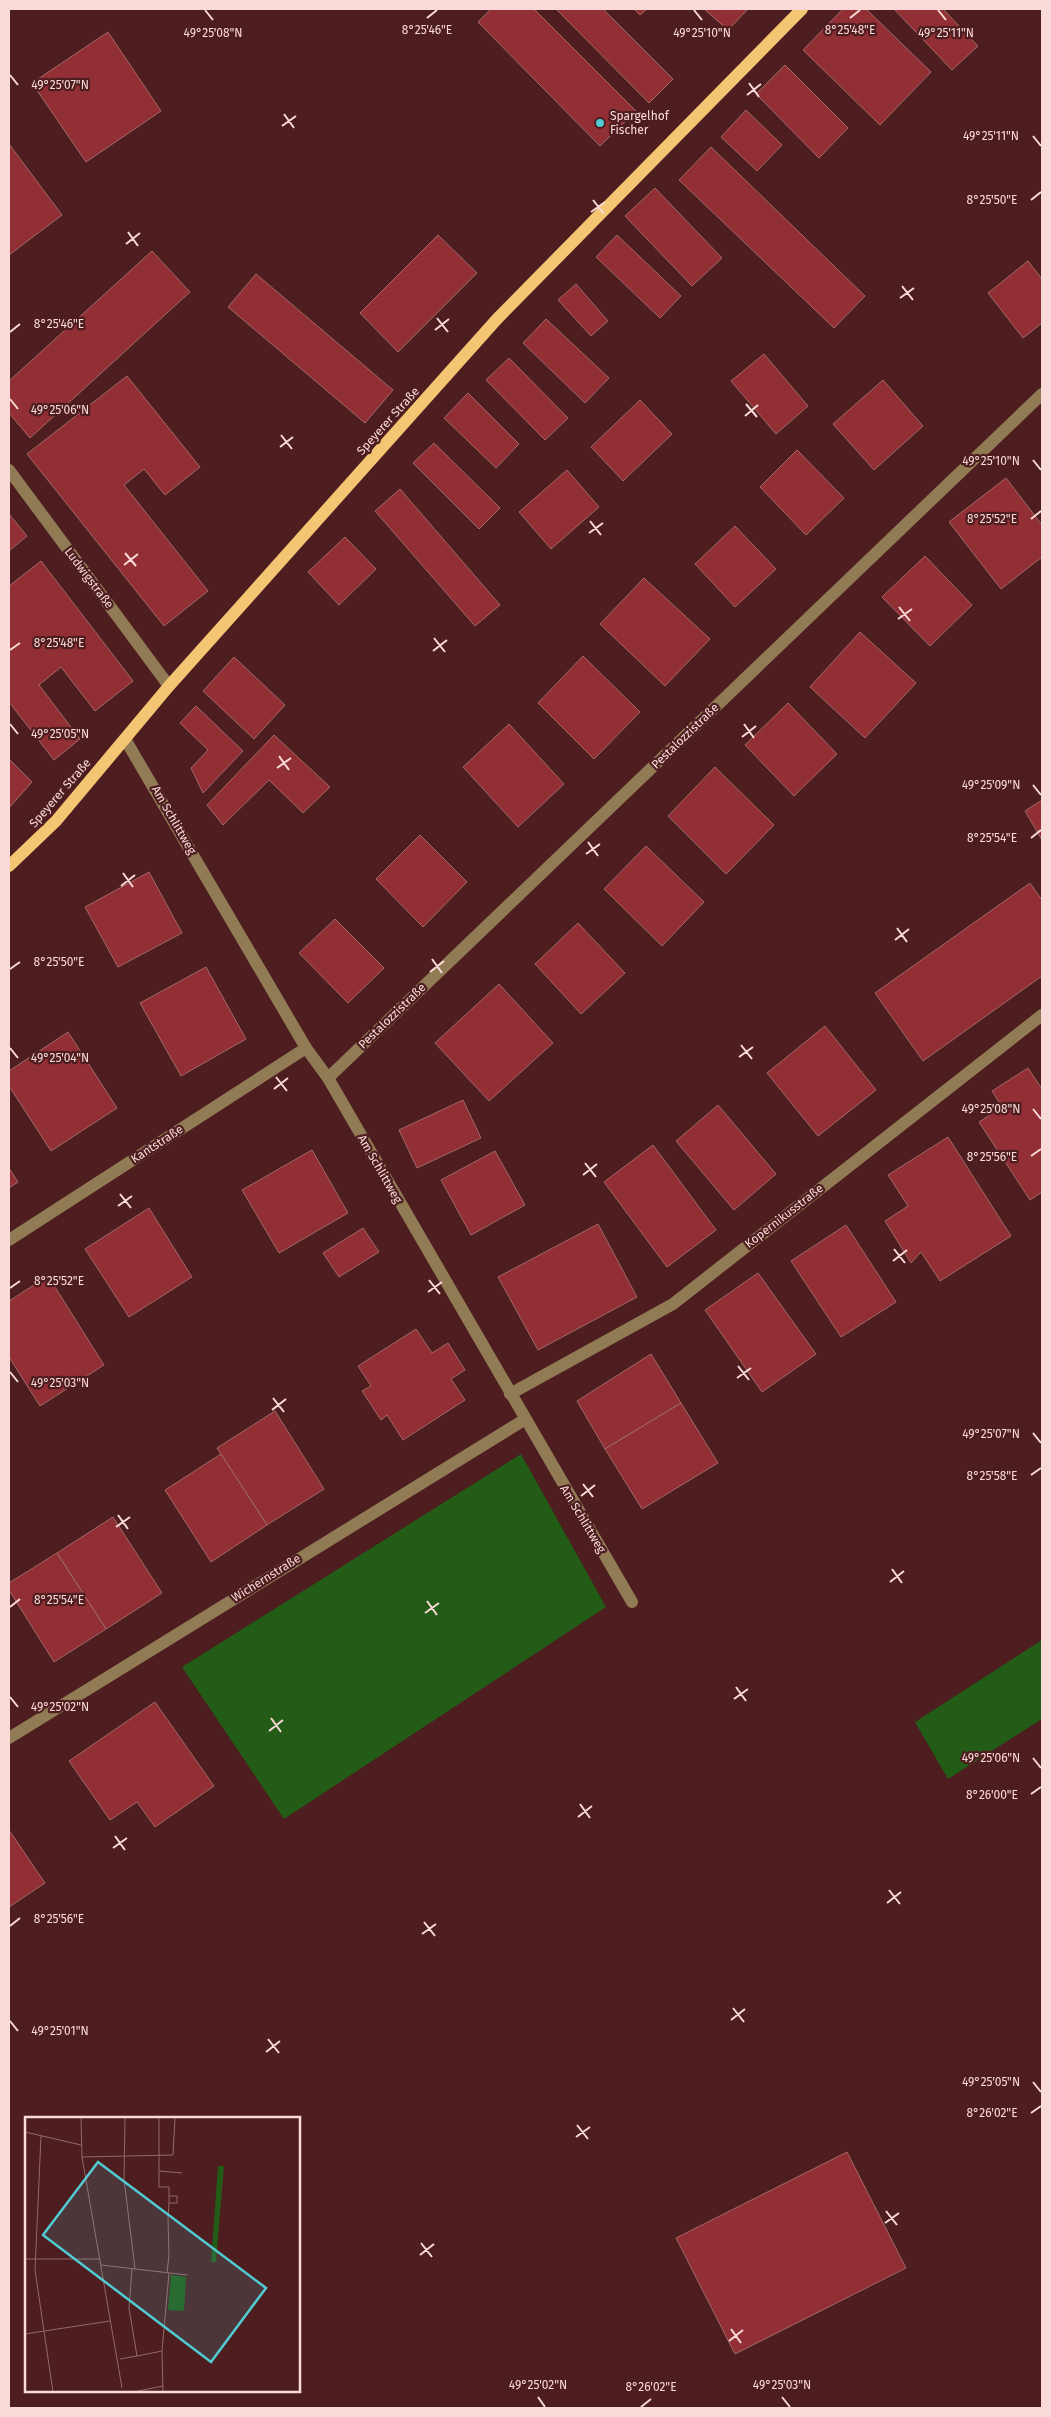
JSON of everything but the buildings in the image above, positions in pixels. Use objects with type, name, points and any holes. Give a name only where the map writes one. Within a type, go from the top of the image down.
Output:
[{"type":"main road","name":"Speyerer Straße","points":[[9,866],[56,821],[169,686],[497,319],[802,9]]},
{"type":"street","name":"Pestalozzistraße","points":[[328,1078],[1042,394]]},
{"type":"street","name":"Ludwigstraße","points":[[9,470],[169,686]]},
{"type":"street","name":"Am Schlittweg","points":[[124,739],[306,1048],[328,1078],[524,1420],[632,1602]]},
{"type":"street","name":"Kopernikusstraße","points":[[510,1394],[673,1304],[1042,1015]]},
{"type":"street","name":"Kantstraße","points":[[9,1240],[306,1048]]},
{"type":"street","name":"Wichernstraße","points":[[9,1738],[524,1420]]},
{"type":"green space","points":[[521,1454],[606,1607],[284,1819],[182,1667]]},
{"type":"green space","points":[[1042,1640],[1042,1719],[948,1779],[915,1722]]},
{"type":"place","name":"Spargelhof Fischer","points":[[600,123]]}]
